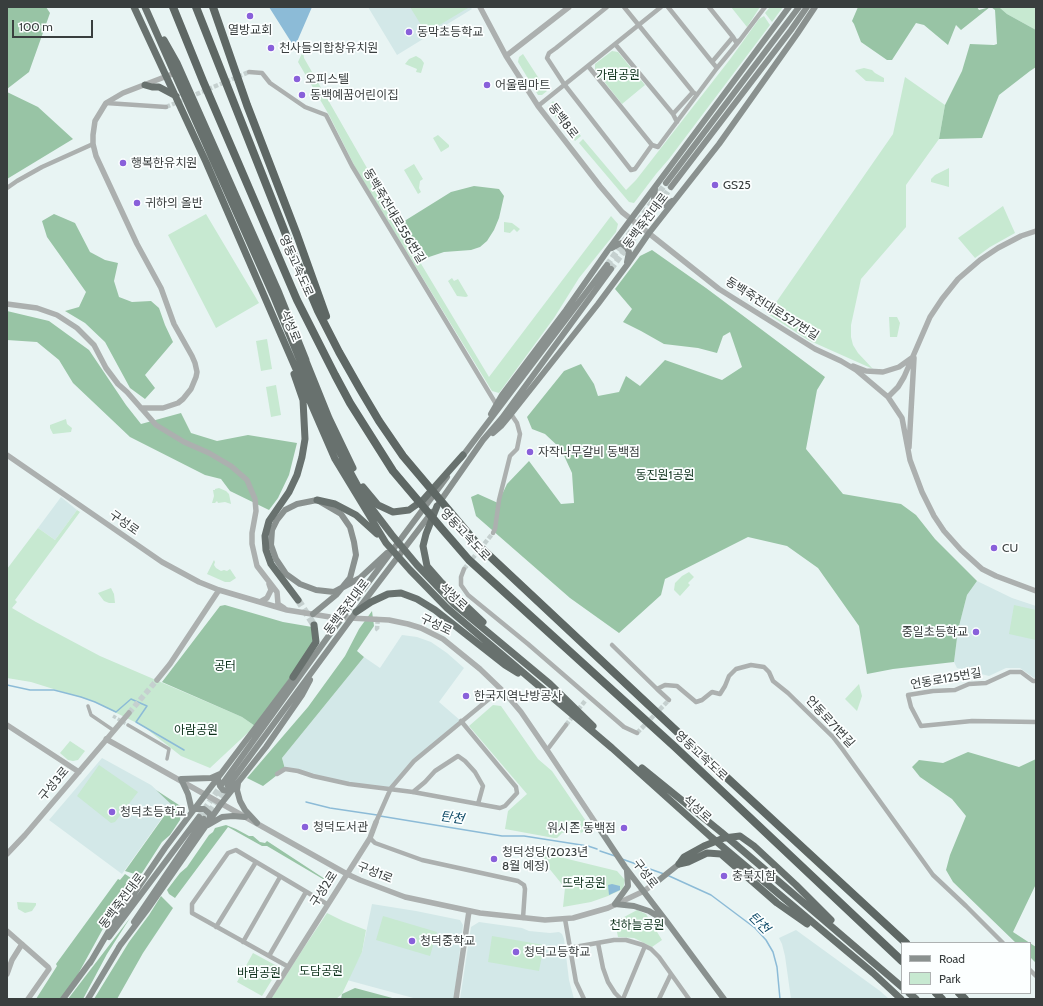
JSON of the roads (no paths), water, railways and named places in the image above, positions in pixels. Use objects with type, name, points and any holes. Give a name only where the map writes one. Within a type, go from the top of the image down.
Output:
[{"type":"highway","name":"석성로","points":[[134,7],[176,96],[335,459],[386,543],[447,608],[612,748],[711,837],[873,973],[901,999]]},
{"type":"highway","name":"석성로","points":[[145,7],[273,296],[321,412],[342,457],[366,500],[392,535],[417,565],[454,604],[550,684],[607,741],[721,832],[740,850],[901,985]]},
{"type":"highway","points":[[145,7],[177,63],[279,293],[329,418],[357,477],[367,494],[378,505],[393,512],[408,510],[423,500],[464,455]]},
{"type":"highway","name":"영동고속도로","points":[[173,7],[203,81],[315,337],[368,432],[410,492],[470,560],[669,742],[901,960]]},
{"type":"highway","name":"영동고속도로","points":[[196,7],[299,267],[318,311],[339,352],[379,422],[403,456],[479,546],[905,942]]},
{"type":"highway","points":[[213,7],[247,106],[297,235],[339,352]]},
{"type":"highway","points":[[145,86],[159,87],[176,96]]},
{"type":"highway","points":[[273,296],[306,360]]},
{"type":"highway","points":[[285,343],[303,400],[304,439],[302,457],[297,475],[289,492],[269,521],[265,536],[266,550],[271,564],[298,600]]},
{"type":"highway","points":[[317,500],[335,504],[356,515],[386,543]]},
{"type":"highway","points":[[437,506],[423,546],[427,566],[467,607],[553,684],[607,741]]},
{"type":"highway","points":[[356,612],[371,602],[388,594],[401,593],[417,599],[435,610],[505,665],[535,683]]},
{"type":"highway","points":[[293,677],[316,642],[314,625]]},
{"type":"highway","points":[[678,864],[684,857],[704,846],[724,838],[740,836],[754,846],[796,885],[859,949]]},
{"type":"highway","points":[[678,864],[688,862],[707,853],[721,854],[777,902],[842,948]]},
{"type":"main road","name":"동백죽전대로","points":[[481,438],[496,404],[566,310],[608,250],[789,7]]},
{"type":"main road","name":"동백죽전대로","points":[[798,7],[669,185],[791,30],[807,7]]},
{"type":"main road","name":"동백죽전대로","points":[[228,786],[317,653],[464,455],[481,438],[501,426],[627,266],[649,233],[723,138],[798,34],[815,7]]},
{"type":"main road","points":[[791,30],[815,7]]},
{"type":"main road","points":[[655,188],[654,199],[658,206],[665,205],[675,200]]},
{"type":"main road","points":[[608,250],[621,243],[623,244],[629,252],[627,266]]},
{"type":"main road","name":"동백죽전대로","points":[[228,786],[356,612],[437,506],[481,438],[609,267]]},
{"type":"main road","points":[[313,614],[336,595],[350,578],[356,555],[350,527],[341,514],[317,500],[297,504],[285,510],[277,520],[272,530],[271,545],[276,559],[286,574],[300,584],[316,590],[334,592],[360,578],[375,566],[405,535]]},
{"type":"main road","points":[[90,963],[118,916],[165,848],[293,677],[317,653]]},
{"type":"main road","points":[[257,824],[245,810],[240,801],[237,790],[238,783],[266,747],[302,695],[317,665]]},
{"type":"main road","points":[[220,776],[220,786],[226,791],[228,786],[238,783]]},
{"type":"main road","points":[[193,810],[188,794],[181,780],[220,776]]},
{"type":"main road","points":[[204,818],[221,804],[228,786]]},
{"type":"main road","points":[[193,810],[204,809],[210,814],[204,818]]},
{"type":"main road","points":[[119,947],[147,910],[204,828],[216,819],[222,817],[245,817]]},
{"type":"main road","name":"동백죽전대로","points":[[88,999],[140,912],[204,818]]},
{"type":"main road","name":"동백죽전대로","points":[[63,999],[204,818]]},
{"type":"main road","points":[[204,818],[204,828]]},
{"type":"main road","name":"구성로","points":[[601,831],[626,868],[724,999]]},
{"type":"main road","points":[[658,880],[678,864]]},
{"type":"main road","points":[[626,868],[628,886],[615,904],[634,906],[649,911],[667,922]]},
{"type":"street","name":"동백8로","points":[[480,7],[506,56],[538,106],[622,212],[649,233]]},
{"type":"street","points":[[506,56],[569,7]]},
{"type":"street","points":[[607,7],[549,53],[547,58],[564,84],[631,170],[635,169],[652,145]]},
{"type":"street","points":[[624,7],[695,93]]},
{"type":"street","points":[[538,106],[661,7]]},
{"type":"street","points":[[668,7],[717,68]]},
{"type":"street","points":[[709,7],[736,42],[740,40]]},
{"type":"street","points":[[672,114],[695,93],[717,68],[765,7]]},
{"type":"street","points":[[712,62],[733,38]]},
{"type":"street","points":[[615,44],[677,122]]},
{"type":"street","points":[[588,66],[652,145],[658,147],[677,122],[695,93]]},
{"type":"street","name":"동백죽전대로556번길","points":[[249,72],[262,73],[270,83],[305,107],[326,115],[352,166],[496,404]]},
{"type":"street","points":[[141,408],[163,408],[178,403],[191,389],[197,372],[192,356],[174,324],[161,288],[130,231],[92,144],[95,121],[106,103],[118,96],[175,73]]},
{"type":"street","points":[[106,103],[166,107]]},
{"type":"street","points":[[7,188],[42,167],[92,144]]},
{"type":"street","points":[[888,397],[898,388],[914,356],[930,317],[960,277],[980,260],[998,248],[1021,236],[1036,231]]},
{"type":"street","name":"동백죽전대로527번길","points":[[649,233],[719,289],[815,349],[856,370],[888,397],[902,418],[909,455],[917,480],[927,502],[944,531],[961,550],[982,569],[1036,592]]},
{"type":"street","points":[[7,304],[37,308],[57,315],[77,328],[94,345],[110,374],[118,384],[156,425],[184,442],[209,453],[231,466],[247,480],[255,499],[256,511],[252,533],[252,544],[257,566],[277,592],[278,604],[287,610]]},
{"type":"street","points":[[841,361],[866,371],[883,372],[899,367],[914,356]]},
{"type":"street","points":[[909,455],[914,356]]},
{"type":"street","points":[[493,533],[495,529],[499,500],[510,456],[517,449],[520,434],[517,423],[511,414]]},
{"type":"street","name":"구성로","points":[[7,455],[162,562],[189,577],[219,590],[287,610],[330,617],[389,620],[408,624],[443,638],[480,669],[505,693],[521,712],[548,750],[601,831]]},
{"type":"street","points":[[464,569],[461,577],[461,585],[468,595],[528,644],[624,727],[637,733]]},
{"type":"street","points":[[260,602],[267,598],[271,590],[267,580]]},
{"type":"street","points":[[157,680],[170,664],[219,590]]},
{"type":"street","points":[[612,645],[669,700]]},
{"type":"street","name":"언동로71번길","points":[[656,689],[665,685],[677,686],[696,702],[702,700],[712,692],[720,694],[729,676],[736,669],[751,665],[764,667],[769,672],[773,681],[788,693],[833,737],[933,875],[1002,942]]},
{"type":"street","name":"언동로125번길","points":[[1036,681],[1033,681],[1021,672],[1010,672],[986,683],[968,684],[955,690],[933,691],[908,695],[911,707],[921,726],[972,721],[1036,722]]},
{"type":"street","points":[[584,701],[588,696]]},
{"type":"street","points":[[376,822],[391,788],[414,762],[489,698]]},
{"type":"street","points":[[88,706],[91,715],[115,729]]},
{"type":"street","name":"구성3로","points":[[7,854],[129,713]]},
{"type":"street","points":[[277,774],[285,769],[298,770],[349,784],[391,788],[500,808],[517,793],[516,787],[461,721]]},
{"type":"street","points":[[548,750],[566,724]]},
{"type":"street","points":[[7,725],[79,772]]},
{"type":"street","points":[[128,725],[169,749],[167,759]]},
{"type":"street","name":"구성1로","points":[[106,739],[347,874],[405,897],[469,911],[545,920],[565,919],[573,918],[615,904],[644,891],[658,880]]},
{"type":"street","points":[[413,792],[435,771],[458,756],[475,772],[483,786],[478,804]]},
{"type":"street","name":"구성2로","points":[[268,999],[287,966],[370,838],[376,822]]},
{"type":"street","points":[[370,838],[375,843],[422,860],[518,881],[524,885],[525,889],[522,918]]},
{"type":"street","points":[[287,966],[192,913],[192,904],[228,853],[236,850],[327,904]]},
{"type":"street","points":[[216,927],[256,862]]},
{"type":"street","points":[[243,942],[280,877]]},
{"type":"street","points":[[269,956],[306,892]]},
{"type":"street","points":[[456,999],[469,911]]},
{"type":"street","points":[[565,919],[576,982],[584,999]]},
{"type":"street","points":[[7,931],[48,967],[28,999]]},
{"type":"street","points":[[569,948],[626,940],[645,946],[651,949],[659,957],[689,999]]},
{"type":"street","points":[[598,943],[602,968],[615,993],[622,999],[645,946]]},
{"type":"street","points":[[7,974],[12,960],[22,944]]},
{"type":"street","points":[[659,999],[671,974]]},
{"type":"water","points":[[269,7],[312,7],[296,44],[293,45]]},
{"type":"water","points":[[612,884],[620,886],[620,890],[609,895],[608,885]]},
{"type":"waterway","points":[[7,685],[30,690],[54,690],[81,697],[116,712],[131,699],[147,706],[136,722],[184,750]]},
{"type":"waterway","name":"탄천","points":[[306,802],[330,808],[377,815]]},
{"type":"waterway","name":"탄천","points":[[380,816],[502,836],[524,836],[588,846],[597,849]]},
{"type":"waterway","name":"탄천","points":[[600,851],[615,856]]},
{"type":"waterway","name":"탄천","points":[[622,859],[664,874]]},
{"type":"waterway","name":"탄천","points":[[667,875],[711,895],[755,928],[766,940],[773,952],[777,967],[780,999]]},
{"type":"tunnel","points":[[166,107],[249,72]]},
{"type":"tunnel","points":[[607,265],[666,183]]},
{"type":"tunnel","points":[[611,269],[671,187]]},
{"type":"tunnel","points":[[464,569],[493,533]]},
{"type":"tunnel","points":[[298,600],[314,625]]},
{"type":"tunnel","points":[[378,617],[378,630]]},
{"type":"tunnel","points":[[129,713],[157,680]]},
{"type":"tunnel","points":[[637,733],[669,700]]},
{"type":"tunnel","points":[[566,725],[585,701]]},
{"type":"tunnel","points":[[113,716],[128,725]]},
{"type":"tunnel","points":[[199,817],[223,783]]},
{"type":"tunnel","points":[[204,819],[227,788]]},
{"type":"place","name":"열방교회","points":[[250,16]]},
{"type":"place","name":"동막초등학교","points":[[409,32]]},
{"type":"place","name":"천사들의합창유치원","points":[[271,48]]},
{"type":"place","name":"오피스텔","points":[[297,79]]},
{"type":"place","name":"어울림마트","points":[[487,85]]},
{"type":"place","name":"동백예꿈어린이집","points":[[302,95]]},
{"type":"place","name":"행복한유치원","points":[[123,163]]},
{"type":"place","name":"GS25","points":[[715,185]]},
{"type":"place","name":"귀하의 올반","points":[[137,203]]},
{"type":"place","name":"자작나무갈비 동백점","points":[[530,452]]},
{"type":"place","name":"CU","points":[[994,548]]},
{"type":"place","name":"중일초등학교","points":[[976,632]]},
{"type":"place","name":"한국지역난방공사","points":[[466,696]]},
{"type":"place","name":"청덕초등학교","points":[[112,812]]},
{"type":"place","name":"청덕도서관","points":[[305,827]]},
{"type":"place","name":"워시존 동백점","points":[[624,828]]},
{"type":"place","name":"청덕성당(2023년 8월 예정)","points":[[494,859]]},
{"type":"place","name":"충북지함","points":[[724,876]]},
{"type":"place","name":"청덕중학교","points":[[412,941]]},
{"type":"place","name":"청덕고등학교","points":[[516,952]]},
{"type":"park label","name":"가람공원","points":[[618,75]]},
{"type":"park label","name":"동진원1공원","points":[[665,475]]},
{"type":"park label","name":"공터","points":[[225,666]]},
{"type":"park label","name":"아람공원","points":[[196,730]]},
{"type":"park label","name":"뜨락공원","points":[[584,883]]},
{"type":"park label","name":"천하늘공원","points":[[637,925]]},
{"type":"park label","name":"도담공원","points":[[321,971]]},
{"type":"park label","name":"바람공원","points":[[259,973]]}]
